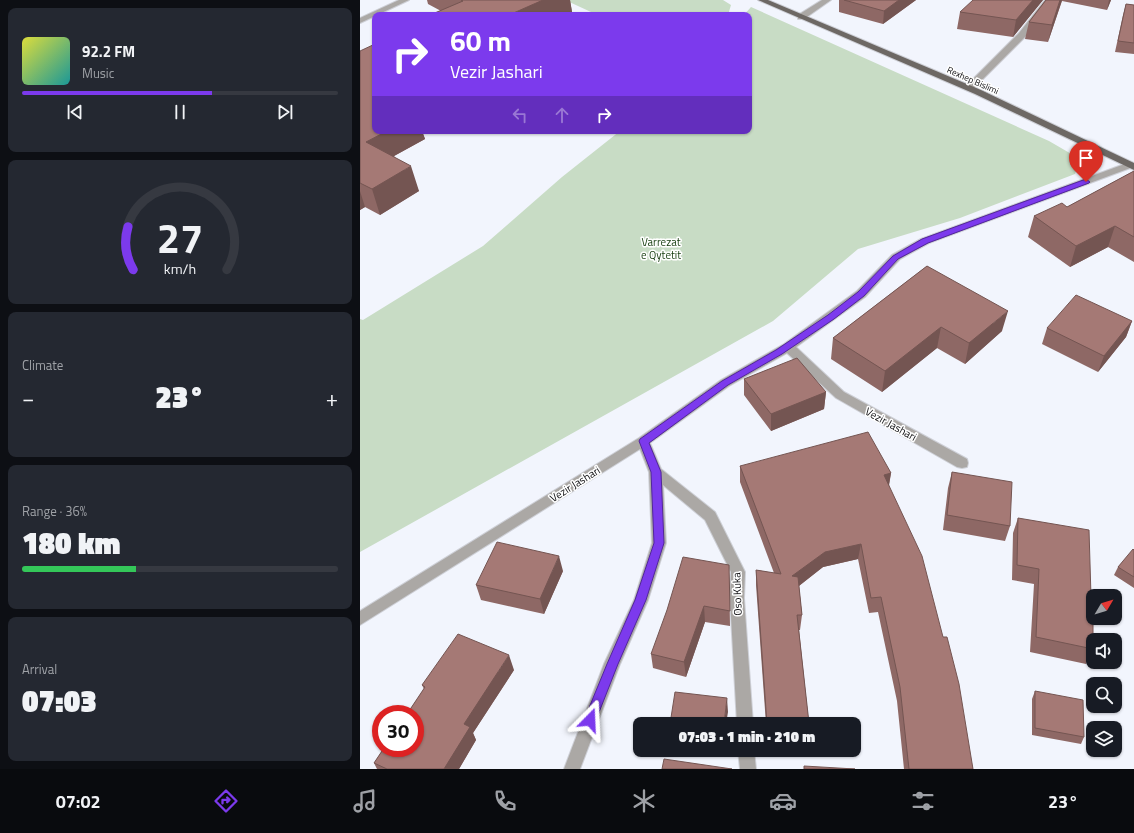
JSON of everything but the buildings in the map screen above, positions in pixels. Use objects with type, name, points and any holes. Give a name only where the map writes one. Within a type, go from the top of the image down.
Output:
[{"type":"main road","name":"Rexhep Bislimi","points":[[762,0],[969,88],[1132,166]]},
{"type":"street","points":[[379,12],[405,0]]},
{"type":"street","points":[[800,17],[827,0]]},
{"type":"street","points":[[969,88],[1022,34],[1049,0]]},
{"type":"street","points":[[360,21],[372,15]]},
{"type":"street","name":"Vezir Jashari","points":[[360,618],[643,441],[725,383],[788,347],[861,294],[896,257],[925,241],[1132,166]]},
{"type":"street","name":"Vezir Jashari","points":[[788,347],[840,395],[962,463]]},
{"type":"street","points":[[572,769],[612,664],[641,600],[659,543],[656,472],[643,441]]},
{"type":"street","name":"Oso Kuka","points":[[656,472],[710,516],[738,572],[737,598],[745,717]]},
{"type":"street","points":[[747,757],[748,769]]},
{"type":"green space","points":[[565,0],[723,0],[731,5],[729,12],[591,12]]},
{"type":"green space","name":"Varrezat e Qytetit","points":[[751,7],[1049,141],[1080,159],[1075,174],[960,218],[858,249],[773,321],[360,552],[360,319],[363,320],[483,246],[562,177],[616,134],[752,134],[752,12],[747,12]]},
{"type":"route","points":[[590,720],[612,664],[641,600],[659,543],[656,472],[643,441],[725,383],[788,347],[831,317],[861,294],[896,257],[925,241],[1086,182]]}]
